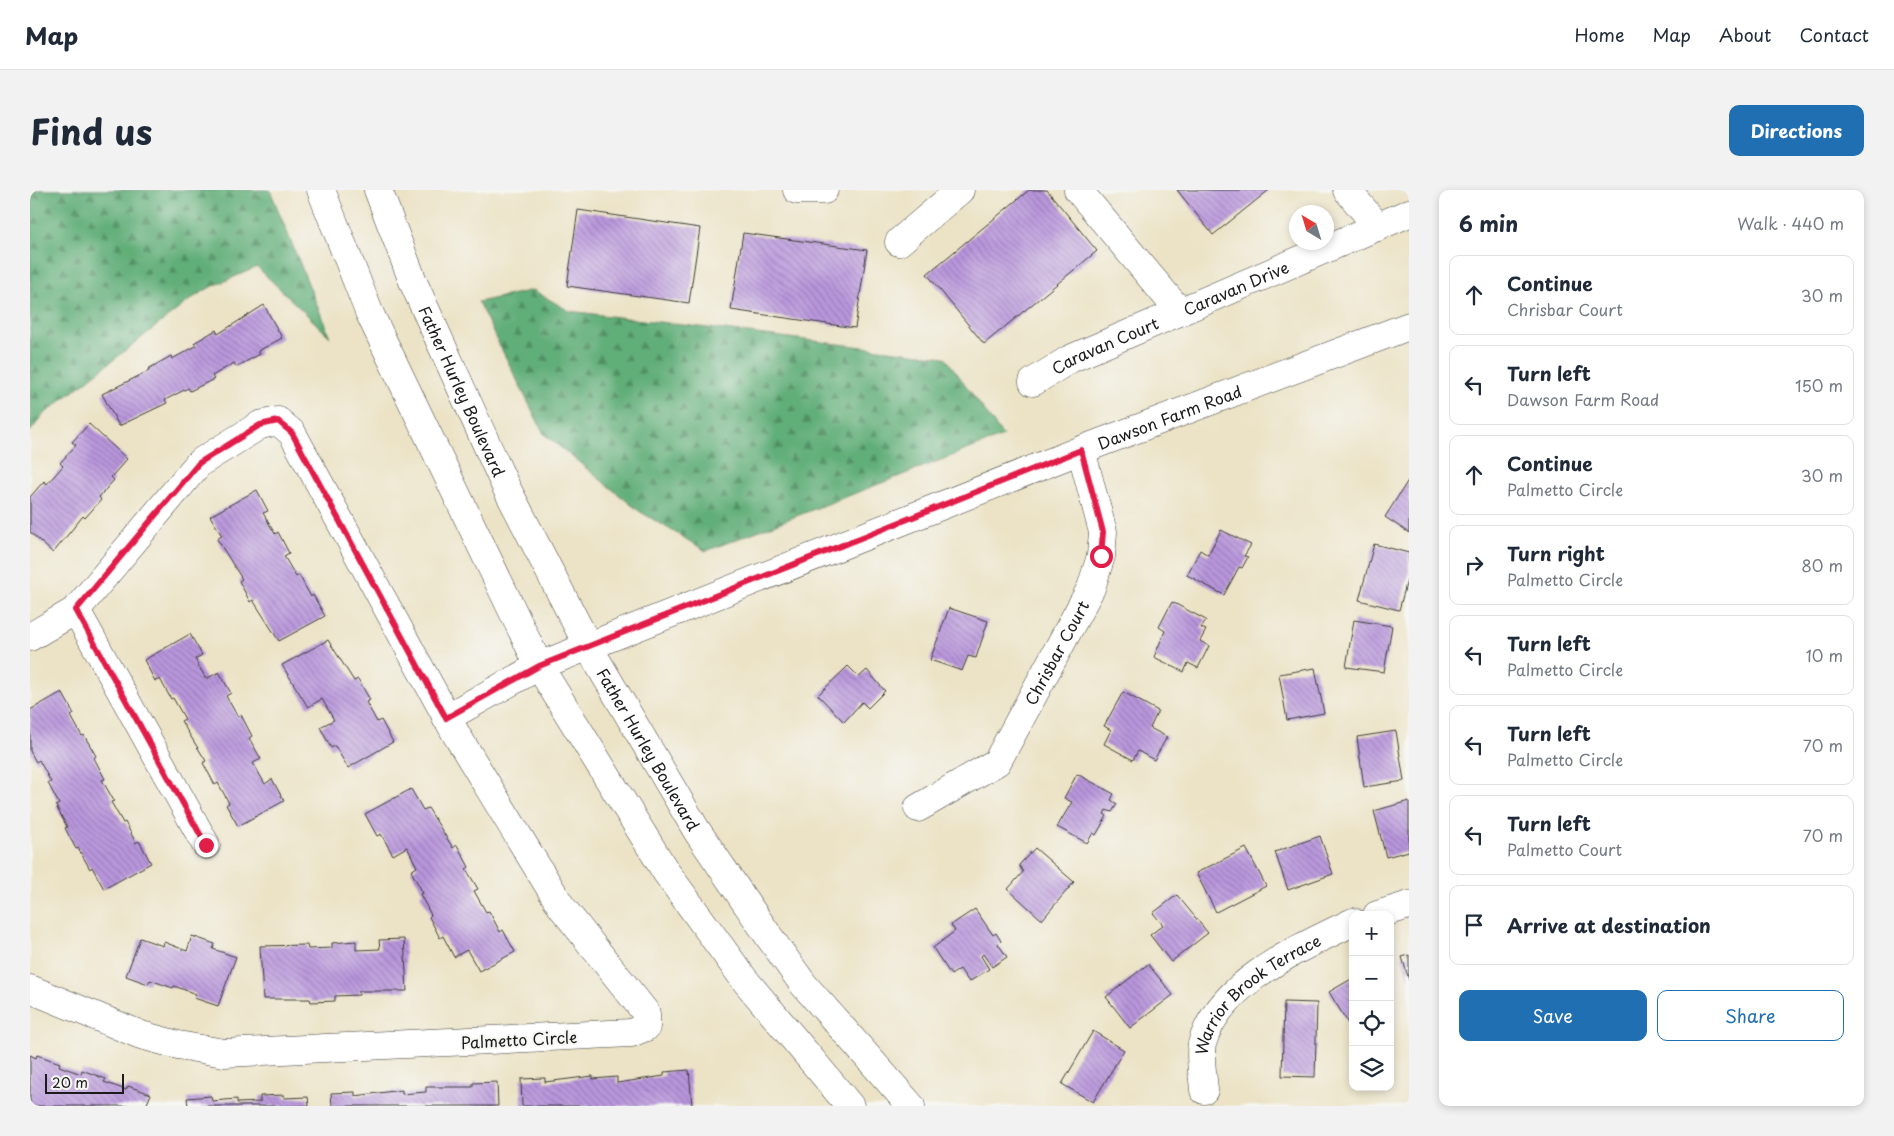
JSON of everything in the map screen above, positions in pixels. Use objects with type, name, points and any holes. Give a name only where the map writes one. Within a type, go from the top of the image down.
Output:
[{"type":"street","points":[[321,190],[369,312],[539,666],[666,872],[744,979],[850,1106]]},
{"type":"street","name":"Father Hurley Boulevard","points":[[378,190],[414,284],[505,485],[588,646],[697,831],[776,946],[804,985],[911,1106]]},
{"type":"street","points":[[797,190],[824,190]]},
{"type":"street","points":[[899,242],[960,190]]},
{"type":"street","name":"Caravan Drive","points":[[1078,190],[1180,312],[1409,213]]},
{"type":"street","points":[[1347,190],[1378,227]]},
{"type":"street","name":"Caravan Court","points":[[1033,382],[1070,359],[1180,312]]},
{"type":"street","name":"Dawson Farm Road","points":[[539,666],[1081,450],[1409,326]]},
{"type":"street","name":"Palmetto Circle","points":[[30,637],[76,610],[199,463],[260,425],[278,421],[292,433],[446,718],[561,906],[646,1013],[646,1026],[631,1034],[224,1053],[178,1045],[140,1035],[30,989]]},
{"type":"street","name":"Chrisbar Court","points":[[918,808],[997,762],[1091,588],[1101,556],[1103,532],[1081,450]]},
{"type":"street","points":[[76,610],[206,845]]},
{"type":"street","points":[[446,718],[539,666]]},
{"type":"street","points":[[1390,911],[1409,905]]},
{"type":"street","name":"Warrior Brook Terrace","points":[[1204,1090],[1202,1046],[1211,1020],[1222,1005],[1251,979],[1280,959],[1349,924]]},
{"type":"green space","points":[[30,190],[270,190],[330,337],[257,267],[209,288],[191,299],[43,415],[30,432]]},
{"type":"green space","points":[[533,290],[569,311],[945,357],[1003,436],[706,551],[639,511],[544,434],[478,302]]},
{"type":"building","points":[[1029,190],[1047,190],[1097,251],[984,344],[927,274]]},
{"type":"building","points":[[1177,190],[1269,190],[1213,235]]},
{"type":"building","points":[[578,210],[700,228],[689,303],[567,286]]},
{"type":"building","points":[[743,233],[867,250],[855,328],[731,310]]},
{"type":"building","points":[[264,305],[282,338],[258,351],[260,354],[236,367],[234,363],[212,376],[214,379],[190,391],[188,388],[165,400],[167,403],[119,426],[102,394],[149,371],[148,369],[171,356],[172,359],[196,346],[194,343],[216,330],[218,334]]},
{"type":"building","points":[[89,424],[127,459],[111,477],[114,480],[99,497],[101,500],[85,518],[83,516],[53,553],[30,532],[30,497],[44,481],[47,484],[63,466],[60,463],[76,445],[72,442]]},
{"type":"building","points":[[1409,479],[1409,533],[1385,517]]},
{"type":"building","points":[[257,490],[268,511],[263,513],[275,534],[278,532],[289,553],[284,556],[296,577],[299,575],[311,597],[313,595],[325,616],[279,641],[253,600],[250,602],[239,581],[242,579],[217,539],[222,536],[210,516]]},
{"type":"building","points":[[1221,530],[1251,545],[1244,556],[1248,557],[1242,568],[1239,567],[1224,595],[1187,575],[1200,550],[1208,555]]},
{"type":"building","points":[[1374,544],[1409,553],[1409,573],[1399,610],[1359,600]]},
{"type":"building","points":[[1172,602],[1206,620],[1201,628],[1206,630],[1200,641],[1209,646],[1198,668],[1188,663],[1184,672],[1154,657],[1165,631],[1159,627]]},
{"type":"building","points":[[949,608],[988,621],[976,658],[968,656],[962,671],[930,660]]},
{"type":"building","points":[[1354,620],[1392,626],[1384,672],[1346,667]]},
{"type":"building","points":[[190,634],[202,655],[195,659],[206,679],[219,672],[231,693],[226,696],[238,717],[241,715],[252,736],[249,738],[261,759],[253,763],[265,784],[272,779],[284,801],[238,826],[226,805],[229,803],[218,783],[215,785],[203,763],[206,761],[181,721],[185,719],[160,679],[155,681],[144,660]]},
{"type":"building","points":[[328,640],[354,681],[358,679],[370,700],[366,702],[377,722],[381,720],[393,742],[348,768],[335,746],[331,748],[320,727],[334,720],[322,699],[308,707],[282,665]]},
{"type":"building","points":[[848,666],[859,677],[867,670],[885,691],[868,708],[862,702],[844,722],[818,695]]},
{"type":"building","points":[[1315,668],[1324,713],[1287,720],[1279,674]]},
{"type":"building","points":[[62,692],[74,714],[71,716],[96,756],[94,758],[105,779],[102,780],[114,801],[111,802],[123,823],[125,822],[136,843],[139,841],[151,863],[104,889],[92,867],[90,869],[78,848],[76,849],[56,806],[59,804],[48,783],[51,782],[39,760],[36,762],[30,751],[30,710]]},
{"type":"building","points":[[1123,692],[1158,711],[1150,728],[1167,737],[1154,760],[1138,751],[1133,760],[1104,744],[1111,730],[1104,726]]},
{"type":"building","points":[[1396,731],[1404,781],[1364,787],[1357,737]]},
{"type":"building","points":[[1077,774],[1114,794],[1111,800],[1117,804],[1112,812],[1106,810],[1104,814],[1107,816],[1096,835],[1093,833],[1087,843],[1057,827],[1072,802],[1064,798]]},
{"type":"building","points":[[411,789],[423,810],[428,808],[453,848],[457,845],[469,867],[466,869],[478,889],[474,891],[486,912],[489,911],[500,932],[503,930],[515,952],[479,971],[467,950],[454,957],[443,936],[440,938],[420,894],[423,893],[411,871],[417,867],[407,847],[393,855],[381,834],[377,836],[365,814]]},
{"type":"building","points":[[1409,801],[1409,851],[1386,857],[1374,811]]},
{"type":"building","points":[[1320,836],[1333,874],[1288,890],[1275,852]]},
{"type":"building","points":[[1035,848],[1074,882],[1042,920],[1008,889],[1023,872],[1019,865]]},
{"type":"building","points":[[1246,848],[1266,886],[1216,912],[1196,873]]},
{"type":"building","points":[[1177,895],[1208,933],[1171,962],[1150,935],[1163,925],[1153,913]]},
{"type":"building","points":[[975,909],[993,935],[996,933],[1001,941],[998,944],[1007,957],[992,967],[983,954],[981,956],[989,969],[969,982],[960,969],[951,975],[933,948],[955,931],[951,925]]},
{"type":"building","points":[[192,936],[215,944],[213,949],[236,957],[218,1006],[194,998],[196,994],[174,986],[173,988],[150,980],[148,984],[126,976],[140,938],[163,946],[164,942],[187,951]]},
{"type":"building","points":[[404,939],[407,991],[359,991],[359,995],[335,996],[335,1001],[311,1002],[310,999],[263,999],[260,946],[307,945],[308,949],[332,948],[332,943],[356,941],[356,950],[380,949],[379,940]]},
{"type":"building","points":[[1409,955],[1409,980],[1402,957]]},
{"type":"building","points":[[1148,964],[1173,995],[1130,1028],[1106,997]]},
{"type":"building","points":[[1349,980],[1349,1022],[1348,1023],[1329,992]]},
{"type":"building","points":[[1284,1002],[1317,1003],[1315,1077],[1282,1076]]},
{"type":"building","points":[[1093,1031],[1124,1050],[1093,1102],[1062,1084]]},
{"type":"building","points":[[30,1055],[36,1058],[37,1055],[60,1063],[59,1066],[81,1074],[82,1070],[106,1079],[104,1082],[126,1090],[128,1086],[151,1094],[146,1106],[30,1106]]},
{"type":"building","points":[[689,1070],[692,1106],[522,1106],[521,1079],[545,1078],[545,1082],[593,1076],[593,1079],[617,1077],[617,1083],[664,1076],[664,1072]]},
{"type":"building","points":[[497,1082],[498,1106],[332,1106],[331,1093],[355,1092],[355,1096],[402,1090],[402,1094],[426,1092],[426,1087],[473,1087],[473,1083]]},
{"type":"building","points":[[284,1095],[284,1098],[308,1097],[309,1106],[188,1106],[187,1098],[211,1096],[212,1101],[237,1099],[237,1103],[260,1102],[260,1096]]},
{"type":"route","points":[[206,845],[76,610],[199,463],[260,425],[278,421],[292,433],[446,718],[539,666],[1081,450],[1103,532],[1101,556]]}]
